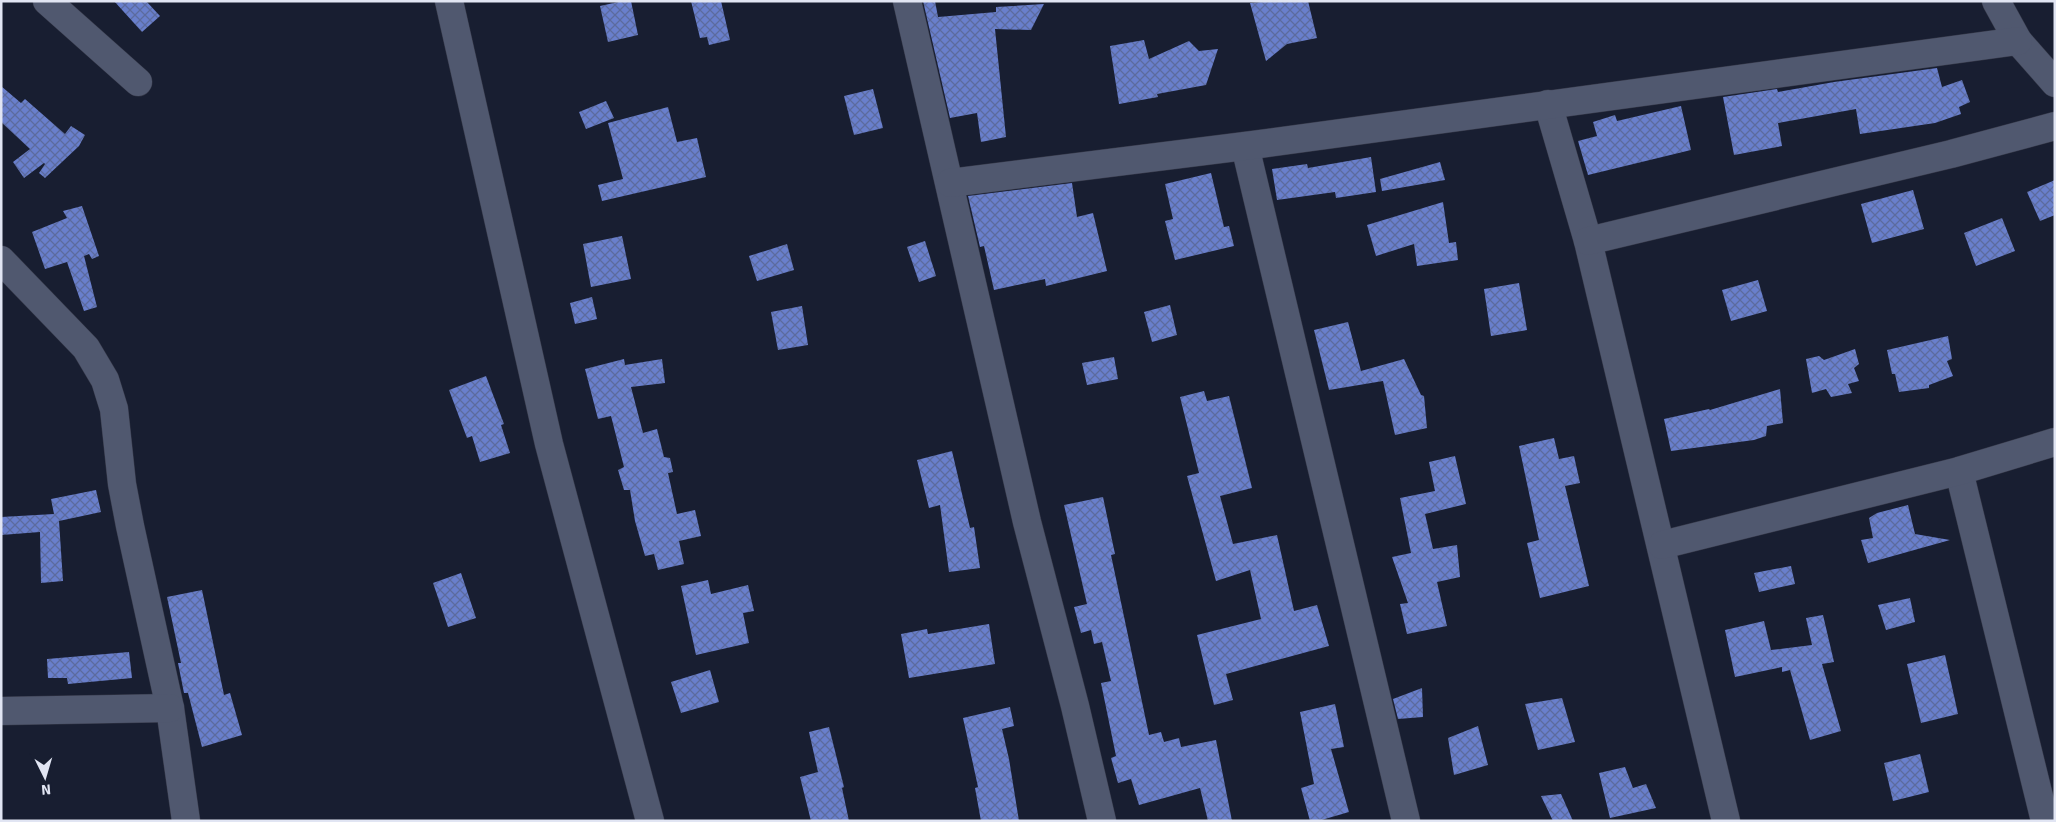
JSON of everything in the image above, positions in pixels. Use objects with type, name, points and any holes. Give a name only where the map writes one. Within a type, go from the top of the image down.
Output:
[{"type":"street","points":[[47,1],[138,82]]},
{"type":"street","points":[[449,1],[549,444],[650,821]]},
{"type":"street","points":[[907,1],[1027,522],[1075,706],[1102,821]]},
{"type":"street","points":[[1996,1],[2018,41],[2055,83]]},
{"type":"street","points":[[950,183],[1245,146],[2018,41]]},
{"type":"street","points":[[1548,104],[1588,241],[1662,545],[1726,821]]},
{"type":"street","points":[[1588,241],[1951,154],[2055,126]]},
{"type":"street","points":[[1245,146],[1406,821]]},
{"type":"street","points":[[1,260],[86,348],[105,380],[114,408],[122,484],[130,526],[170,708],[186,821]]},
{"type":"street","points":[[1662,545],[1959,471],[2055,442]]},
{"type":"street","points":[[1959,471],[2044,821]]},
{"type":"street","points":[[1,711],[170,708]]},
{"type":"building","points":[[114,1],[146,1],[160,16],[142,32]]},
{"type":"building","points":[[631,1],[638,35],[608,42],[600,6]]},
{"type":"building","points":[[691,1],[721,1],[730,40],[709,45],[707,37],[700,38]]},
{"type":"building","points":[[923,1],[935,1],[938,17],[996,12],[996,7],[1044,4],[1031,30],[995,29],[1006,137],[981,142],[977,113],[950,118]]},
{"type":"building","points":[[1308,1],[1317,38],[1287,44],[1266,61],[1250,3]]},
{"type":"building","points":[[1144,40],[1149,59],[1189,41],[1199,51],[1218,49],[1206,85],[1157,94],[1158,97],[1119,104],[1110,46]]},
{"type":"building","points":[[1937,68],[1942,87],[1962,80],[1970,102],[1959,107],[1961,114],[1935,123],[1860,134],[1856,109],[1778,123],[1782,146],[1734,155],[1723,97],[1777,89],[1778,92],[1834,82]]},
{"type":"building","points":[[1,86],[21,103],[25,99],[65,134],[71,126],[85,135],[79,146],[45,178],[39,173],[44,163],[24,178],[13,162],[30,149],[1,122]]},
{"type":"building","points":[[873,89],[883,128],[854,135],[844,96]]},
{"type":"building","points":[[606,101],[614,118],[586,129],[579,112]]},
{"type":"building","points":[[1681,106],[1691,150],[1588,175],[1578,141],[1597,136],[1593,122],[1615,115],[1617,121]]},
{"type":"building","points":[[668,107],[677,142],[697,138],[706,177],[602,201],[598,185],[623,179],[608,123]]},
{"type":"building","points":[[1371,157],[1376,192],[1336,198],[1335,192],[1277,200],[1272,169],[1307,164],[1308,168]]},
{"type":"building","points":[[1440,162],[1445,180],[1382,191],[1380,179]]},
{"type":"building","points":[[1211,173],[1224,227],[1229,226],[1234,246],[1175,260],[1165,221],[1173,219],[1165,184]]},
{"type":"building","points":[[2055,180],[2055,215],[2040,221],[2027,192]]},
{"type":"building","points":[[1072,183],[1077,217],[1093,213],[1107,271],[1046,286],[1045,279],[994,290],[984,246],[980,247],[968,196]]},
{"type":"building","points":[[1913,190],[1924,229],[1872,243],[1861,204]]},
{"type":"building","points":[[1443,202],[1449,243],[1456,242],[1458,260],[1417,266],[1414,244],[1376,256],[1367,225]]},
{"type":"building","points":[[82,206],[99,256],[92,259],[89,254],[84,256],[97,307],[84,311],[67,262],[45,269],[32,232],[67,218],[63,211]]},
{"type":"building","points":[[2002,218],[2015,251],[1976,266],[1964,233]]},
{"type":"building","points":[[622,236],[631,279],[591,287],[583,244]]},
{"type":"building","points":[[925,241],[936,276],[919,282],[907,247]]},
{"type":"building","points":[[787,244],[794,270],[757,281],[749,256]]},
{"type":"building","points":[[1758,280],[1767,311],[1731,321],[1722,290]]},
{"type":"building","points":[[1519,283],[1527,330],[1491,336],[1484,289]]},
{"type":"building","points":[[592,297],[597,319],[575,324],[570,303]]},
{"type":"building","points":[[1170,305],[1177,335],[1152,342],[1144,312]]},
{"type":"building","points":[[802,306],[808,345],[778,350],[771,312]]},
{"type":"building","points":[[1348,322],[1361,371],[1404,359],[1421,395],[1424,396],[1427,428],[1395,435],[1383,381],[1329,390],[1314,330]]},
{"type":"building","points":[[1948,336],[1952,359],[1947,361],[1953,376],[1929,385],[1929,388],[1899,392],[1895,374],[1892,374],[1887,350]]},
{"type":"building","points":[[1855,349],[1859,364],[1854,368],[1859,381],[1848,384],[1852,393],[1831,397],[1826,389],[1812,393],[1806,359],[1819,356],[1824,360]]},
{"type":"building","points":[[1114,357],[1118,379],[1087,385],[1082,363]]},
{"type":"building","points":[[624,359],[625,365],[662,359],[665,383],[631,387],[643,433],[657,429],[664,457],[670,458],[673,472],[668,473],[677,514],[695,510],[701,536],[679,541],[684,564],[658,570],[654,554],[645,556],[635,521],[630,490],[624,490],[618,470],[624,467],[611,416],[598,419],[585,369]]},
{"type":"building","points":[[486,376],[504,424],[501,425],[510,453],[480,462],[472,436],[467,438],[449,390]]},
{"type":"building","points":[[1780,389],[1783,423],[1767,426],[1766,436],[1754,440],[1671,451],[1664,419],[1710,410]]},
{"type":"building","points":[[1204,391],[1207,401],[1229,396],[1252,488],[1220,496],[1233,544],[1277,535],[1294,611],[1317,605],[1329,646],[1226,674],[1233,700],[1214,705],[1197,635],[1261,619],[1250,570],[1216,581],[1187,476],[1199,473],[1180,397]]},
{"type":"building","points":[[1554,438],[1559,459],[1574,456],[1580,483],[1565,486],[1589,586],[1540,598],[1527,543],[1539,540],[1519,446]]},
{"type":"building","points":[[952,451],[970,528],[974,527],[980,568],[949,572],[940,505],[929,508],[917,460]]},
{"type":"building","points":[[1455,456],[1466,504],[1425,514],[1433,549],[1457,545],[1460,577],[1437,582],[1447,626],[1407,634],[1400,604],[1408,603],[1392,557],[1411,553],[1400,498],[1435,491],[1429,462]]},
{"type":"building","points":[[96,490],[101,512],[59,521],[63,581],[41,583],[40,532],[1,535],[1,517],[54,514],[51,499]]},
{"type":"building","points":[[1103,497],[1115,554],[1111,555],[1149,735],[1161,732],[1164,742],[1179,738],[1181,747],[1216,740],[1232,821],[1208,821],[1200,788],[1139,805],[1131,779],[1118,783],[1111,758],[1116,756],[1101,683],[1111,681],[1102,642],[1094,644],[1091,630],[1081,633],[1074,607],[1087,604],[1064,505]]},
{"type":"building","points":[[1908,505],[1915,534],[1950,540],[1868,563],[1861,540],[1873,538],[1869,518],[1877,513]]},
{"type":"building","points":[[1791,566],[1795,584],[1759,592],[1754,573]]},
{"type":"building","points":[[461,573],[476,618],[448,627],[433,583]]},
{"type":"building","points":[[708,580],[711,594],[748,585],[754,611],[743,613],[749,643],[696,655],[681,586]]},
{"type":"building","points":[[202,590],[224,695],[230,693],[242,735],[202,747],[188,693],[184,693],[178,663],[181,663],[167,597]]},
{"type":"building","points":[[1910,598],[1915,622],[1886,630],[1878,605]]},
{"type":"building","points":[[1823,615],[1834,662],[1822,664],[1841,731],[1810,740],[1790,670],[1782,672],[1782,667],[1735,677],[1725,630],[1764,621],[1771,650],[1812,645],[1806,618]]},
{"type":"building","points":[[989,624],[995,664],[909,678],[901,634],[927,629],[928,634]]},
{"type":"building","points":[[129,652],[132,678],[68,684],[67,678],[48,678],[47,659]]},
{"type":"building","points":[[1945,655],[1958,714],[1921,723],[1907,664]]},
{"type":"building","points":[[710,670],[719,702],[681,713],[671,682]]},
{"type":"building","points":[[1422,688],[1423,717],[1398,719],[1393,699]]},
{"type":"building","points":[[1562,698],[1575,742],[1538,750],[1525,704]]},
{"type":"building","points":[[1335,704],[1344,747],[1331,749],[1349,812],[1318,821],[1310,821],[1301,788],[1314,784],[1300,712]]},
{"type":"building","points":[[1010,707],[1014,726],[1002,729],[1019,821],[981,821],[975,788],[978,787],[963,718]]},
{"type":"building","points":[[1478,726],[1488,765],[1454,775],[1448,738]]},
{"type":"building","points":[[829,727],[844,787],[842,788],[849,821],[811,821],[800,777],[818,772],[809,732]]},
{"type":"building","points":[[1920,754],[1929,792],[1893,801],[1884,763]]},
{"type":"building","points":[[1625,767],[1633,788],[1646,784],[1656,808],[1610,818],[1599,773]]},
{"type":"building","points":[[1561,794],[1573,821],[1553,821],[1541,796]]}]
